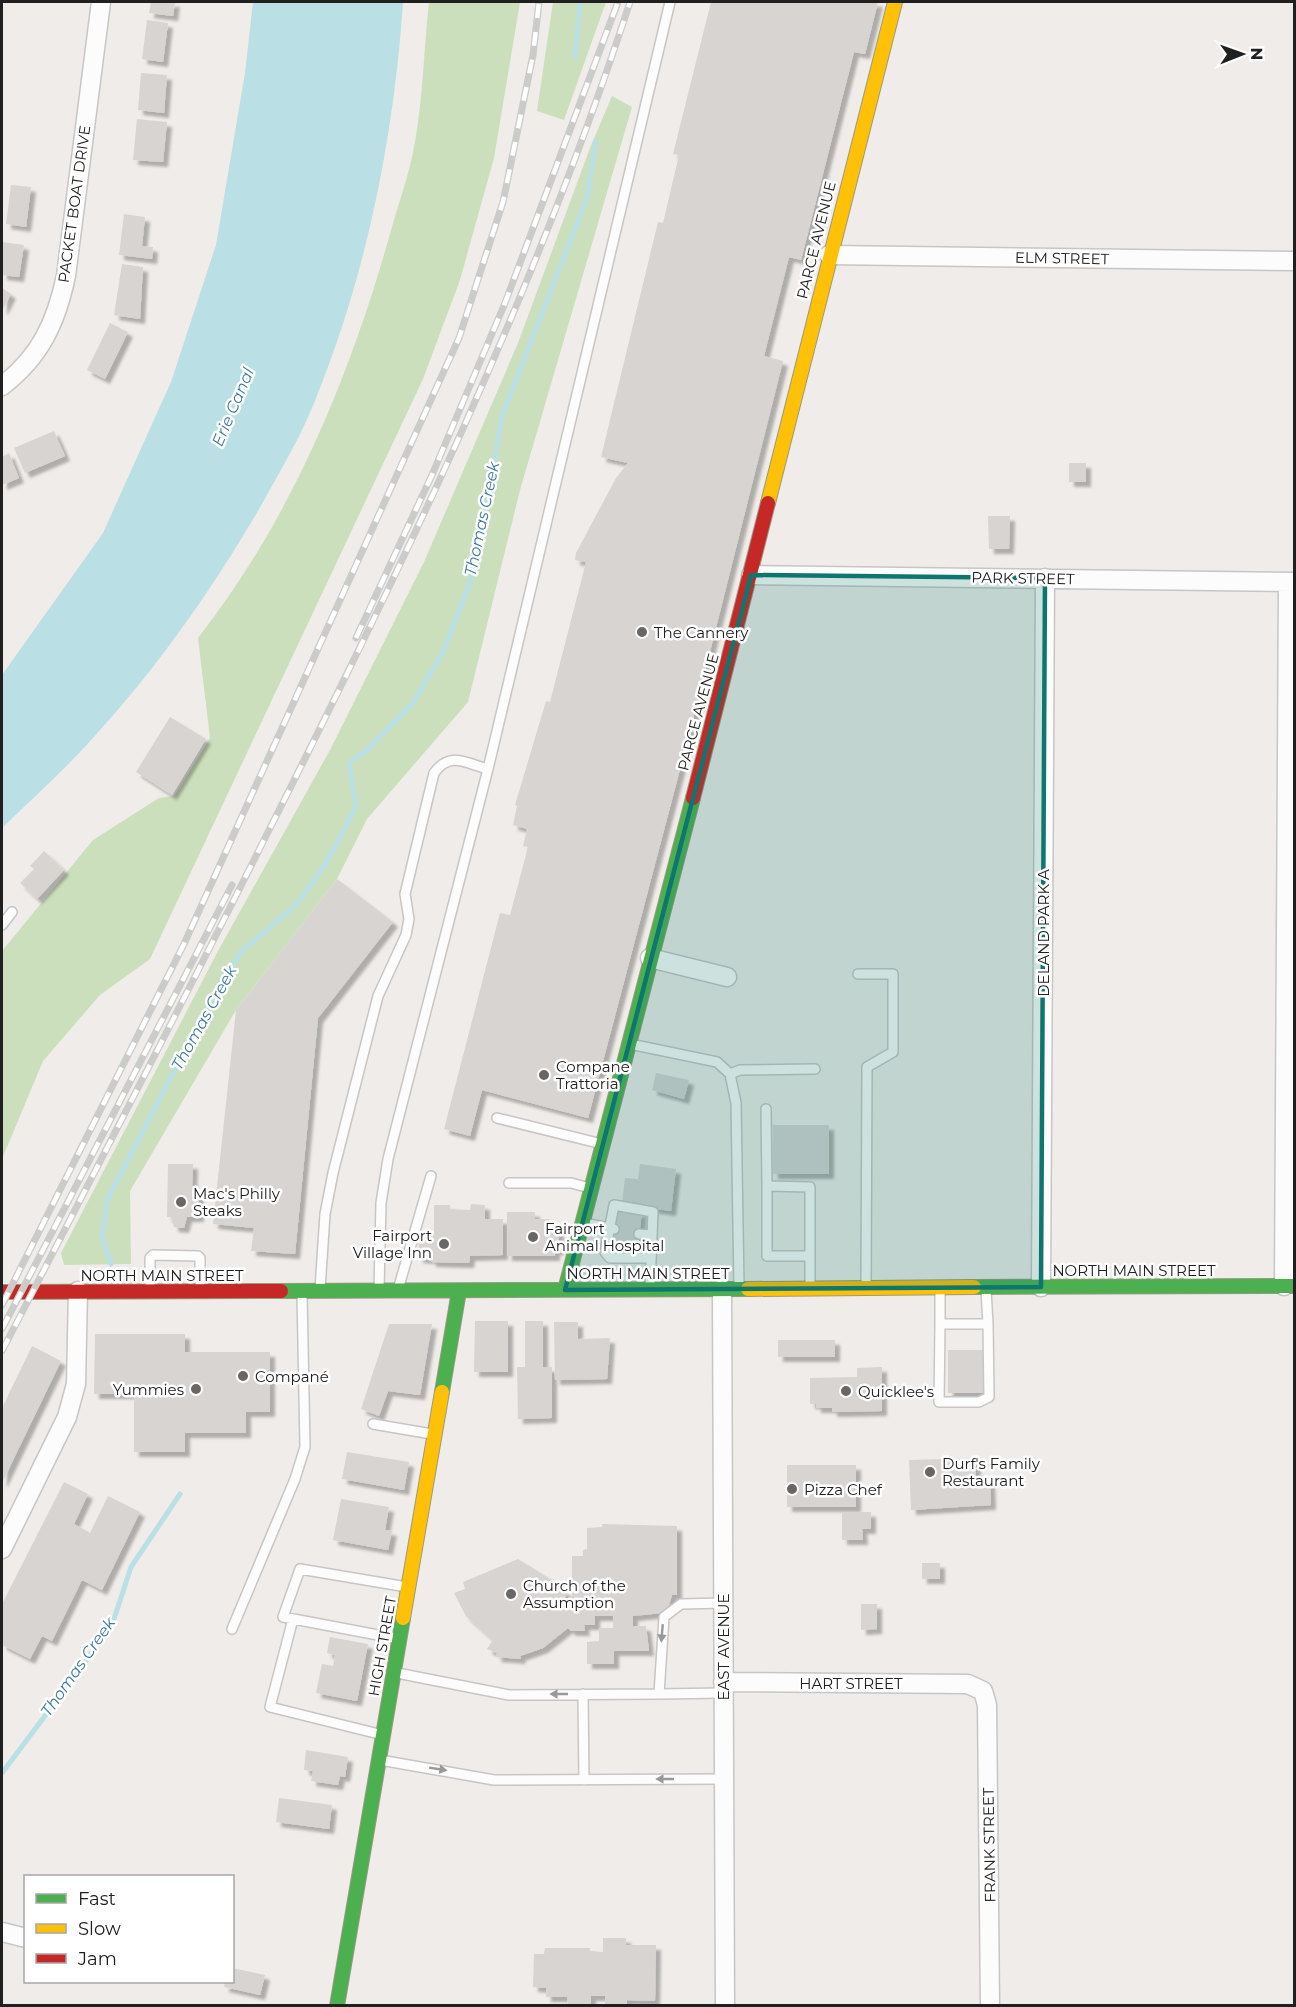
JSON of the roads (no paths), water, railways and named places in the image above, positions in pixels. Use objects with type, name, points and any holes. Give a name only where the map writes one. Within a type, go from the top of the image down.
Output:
[{"type":"street","name":"PACKET BOAT DRIVE","points":[[2,386],[20,372],[38,351],[49,333],[59,307],[66,276],[101,2]]},
{"type":"street","name":"PARCE AVENUE","points":[[565,1290],[751,575],[829,255],[895,2]]},
{"type":"street","name":"ELM STREET","points":[[829,255],[1294,261]]},
{"type":"street","name":"PARK STREET","points":[[751,575],[1291,582]]},
{"type":"street","name":"DELAND PARK A","points":[[1041,1287],[1044,578]]},
{"type":"street","points":[[1289,1286],[1291,582]]},
{"type":"street","points":[[650,958],[727,977]]},
{"type":"street","name":"NORTH MAIN STREET","points":[[2,1292],[1289,1286]]},
{"type":"street","name":"EAST AVENUE","points":[[724,2006],[723,1603],[730,1289]]},
{"type":"street","points":[[2,1549],[67,1417],[76,1384],[78,1291]]},
{"type":"street","name":"HIGH STREET","points":[[338,2006],[459,1291]]},
{"type":"street","name":"HART STREET","points":[[723,1688],[968,1684],[979,1687]]},
{"type":"street","name":"FRANK STREET","points":[[979,1687],[986,1697],[987,1705],[990,2006]]},
{"type":"street","points":[[2,1936],[24,1938]]},
{"type":"lane","points":[[379,1291],[381,1203],[388,1159],[488,769],[670,2]]},
{"type":"lane","points":[[320,1291],[325,1214],[333,1173],[378,996],[406,935],[409,920],[405,894],[435,774],[443,762],[450,759],[488,769]]},
{"type":"lane","points":[[2,925],[12,912]]},
{"type":"lane","points":[[858,974],[893,974],[893,1052],[867,1067],[866,1288]]},
{"type":"lane","points":[[628,1044],[717,1062],[730,1074],[736,1103],[730,1289]]},
{"type":"lane","points":[[730,1074],[740,1070],[815,1070]]},
{"type":"lane","points":[[766,1109],[767,1256],[810,1256]]},
{"type":"lane","points":[[497,1118],[602,1144]]},
{"type":"lane","points":[[398,1291],[431,1176]]},
{"type":"lane","points":[[509,1183],[571,1183],[591,1188]]},
{"type":"lane","points":[[767,1186],[810,1187],[810,1289]]},
{"type":"lane","points":[[650,1290],[653,1212],[614,1205],[612,1229],[605,1252],[610,1258],[651,1258]]},
{"type":"lane","points":[[582,1223],[612,1229]]},
{"type":"lane","points":[[639,1233],[652,1235]]},
{"type":"lane","points":[[150,1291],[150,1258],[153,1256],[198,1256],[200,1258],[200,1291]]},
{"type":"lane","points":[[940,1288],[939,1402],[979,1402],[989,1397],[986,1288]]},
{"type":"lane","points":[[231,1629],[295,1479],[305,1447],[302,1291]]},
{"type":"lane","points":[[940,1324],[988,1324]]},
{"type":"lane","points":[[372,1424],[434,1435]]},
{"type":"lane","points":[[400,1639],[283,1617],[300,1569],[409,1587]]},
{"type":"lane","points":[[659,1694],[664,1617],[681,1604],[723,1603]]},
{"type":"lane","points":[[293,1619],[270,1707],[384,1736]]},
{"type":"lane","points":[[395,1673],[509,1695],[659,1694],[723,1688]]},
{"type":"lane","points":[[583,1694],[584,1780]]},
{"type":"lane","points":[[380,1760],[494,1780],[724,1779]]},
{"type":"water","name":"Erie Canal","points":[[253,2],[403,2],[393,104],[385,155],[375,206],[349,306],[314,403],[290,454],[205,596],[117,711],[71,761],[2,828],[2,675],[103,533],[171,382],[216,245],[245,73]]},
{"type":"waterway","name":"Thomas Creek","points":[[575,57],[580,2]]},
{"type":"waterway","name":"Thomas Creek","points":[[111,1264],[102,1237],[107,1200],[223,978],[242,951],[297,904],[325,865],[356,807],[349,763],[367,750],[413,703],[444,650],[476,566],[502,416],[587,198],[596,141]]},
{"type":"waterway","name":"Thomas Creek","points":[[2,1773],[84,1664],[114,1619],[131,1567],[180,1494]]},
{"type":"railway","points":[[2,1305],[184,944],[459,338],[503,202],[533,55],[539,2]]},
{"type":"railway","points":[[356,638],[432,475],[505,303],[618,2]]},
{"type":"railway","points":[[2,1351],[233,902],[416,531],[464,427],[553,217],[630,2]]},
{"type":"railway","points":[[2,1329],[232,885]]},
{"type":"place","name":"The Cannery","points":[[642,632]]},
{"type":"place","name":"Compane Trattoria","points":[[544,1075]]},
{"type":"place","name":"Mac's Philly Steaks","points":[[181,1202]]},
{"type":"place","name":"Fairport Animal Hospital","points":[[533,1237]]},
{"type":"place","name":"Fairport Village Inn","points":[[444,1244]]},
{"type":"place","name":"Compané","points":[[243,1376]]},
{"type":"place","name":"Yummies","points":[[196,1389]]},
{"type":"place","name":"Quicklee's","points":[[846,1391]]},
{"type":"place","name":"Durf's Family Restaurant","points":[[930,1472]]},
{"type":"place","name":"Pizza Chef","points":[[792,1489]]},
{"type":"place","name":"Church of the Assumption","points":[[511,1594]]}]
